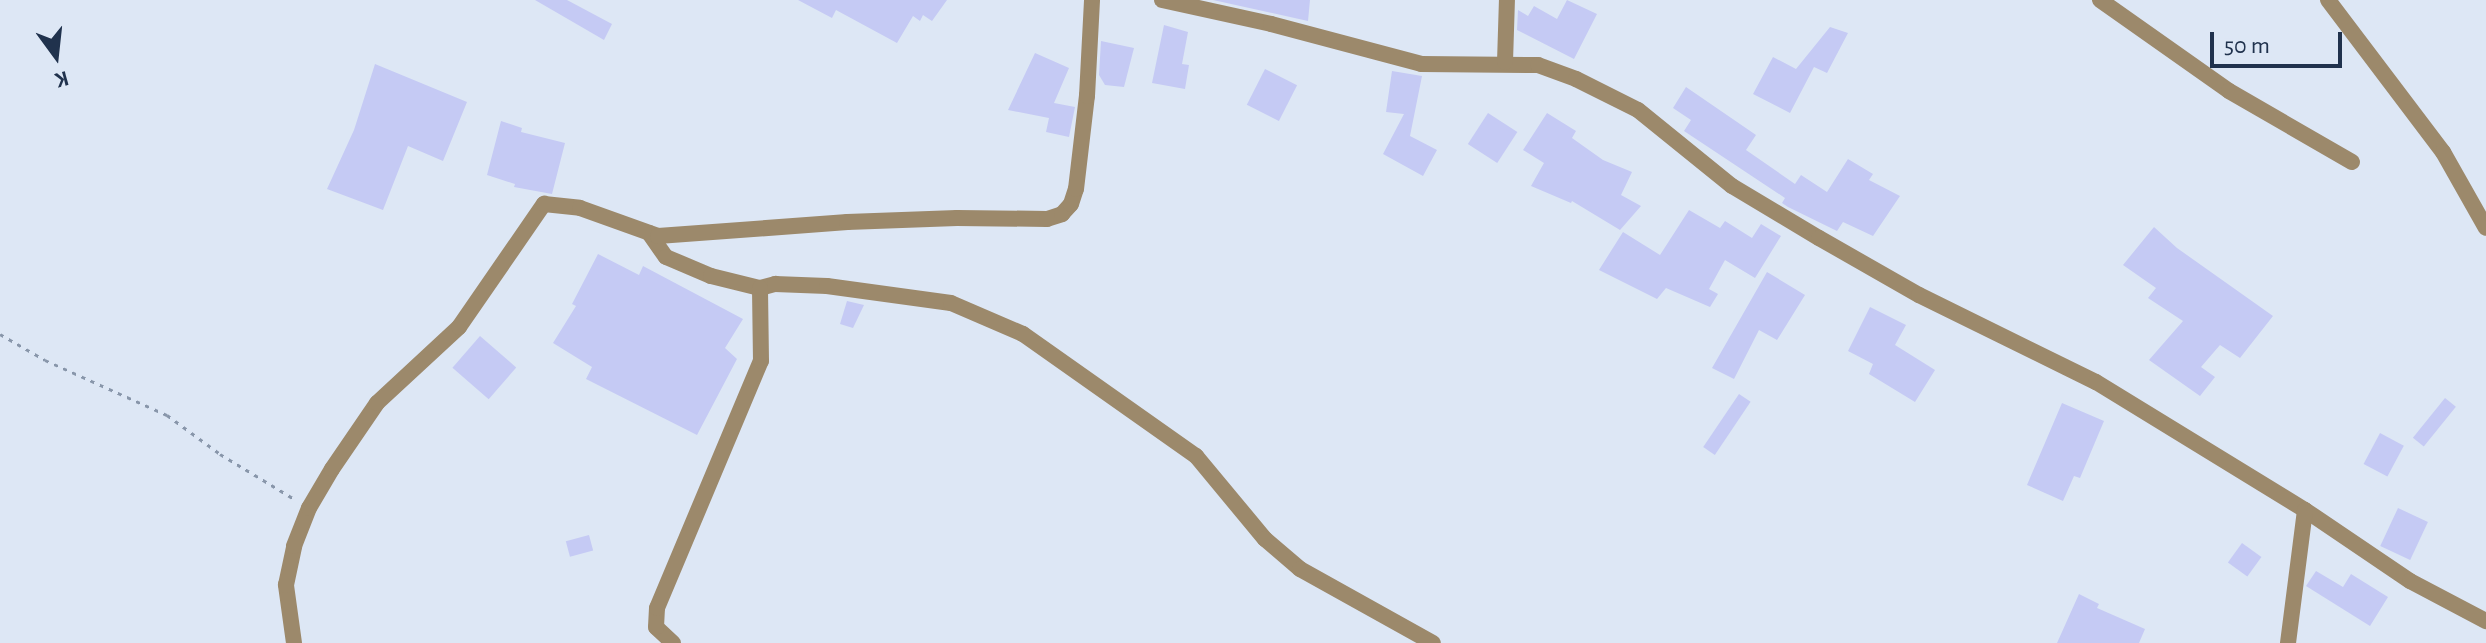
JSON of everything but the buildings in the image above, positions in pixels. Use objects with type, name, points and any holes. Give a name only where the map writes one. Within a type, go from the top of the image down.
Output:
[{"type":"street","points":[[294,643],[286,585],[294,546],[309,508],[377,403],[459,327],[544,204],[580,208],[658,236],[957,218],[1047,219],[1062,214],[1071,204],[1076,189],[1087,96],[1092,0]]},
{"type":"street","points":[[1162,0],[1271,24],[1421,64],[1505,62],[1538,65],[1576,79],[1638,110],[1732,186],[1919,295],[2096,382],[2305,510],[2410,581],[2486,621]]},
{"type":"street","points":[[1505,62],[1507,0]]},
{"type":"street","points":[[2100,0],[2229,91],[2352,162]]},
{"type":"street","points":[[2328,0],[2443,152],[2486,228]]},
{"type":"street","points":[[649,233],[666,257],[711,276],[760,288],[775,284],[827,286],[951,303],[1023,334],[1196,456],[1265,539],[1300,569],[1433,643]]},
{"type":"street","points":[[673,643],[656,627],[657,608],[761,361],[760,288]]},
{"type":"street","points":[[2288,643],[2305,510]]},
{"type":"path","points":[[0,334],[45,360],[167,415],[220,454],[309,508]]}]
